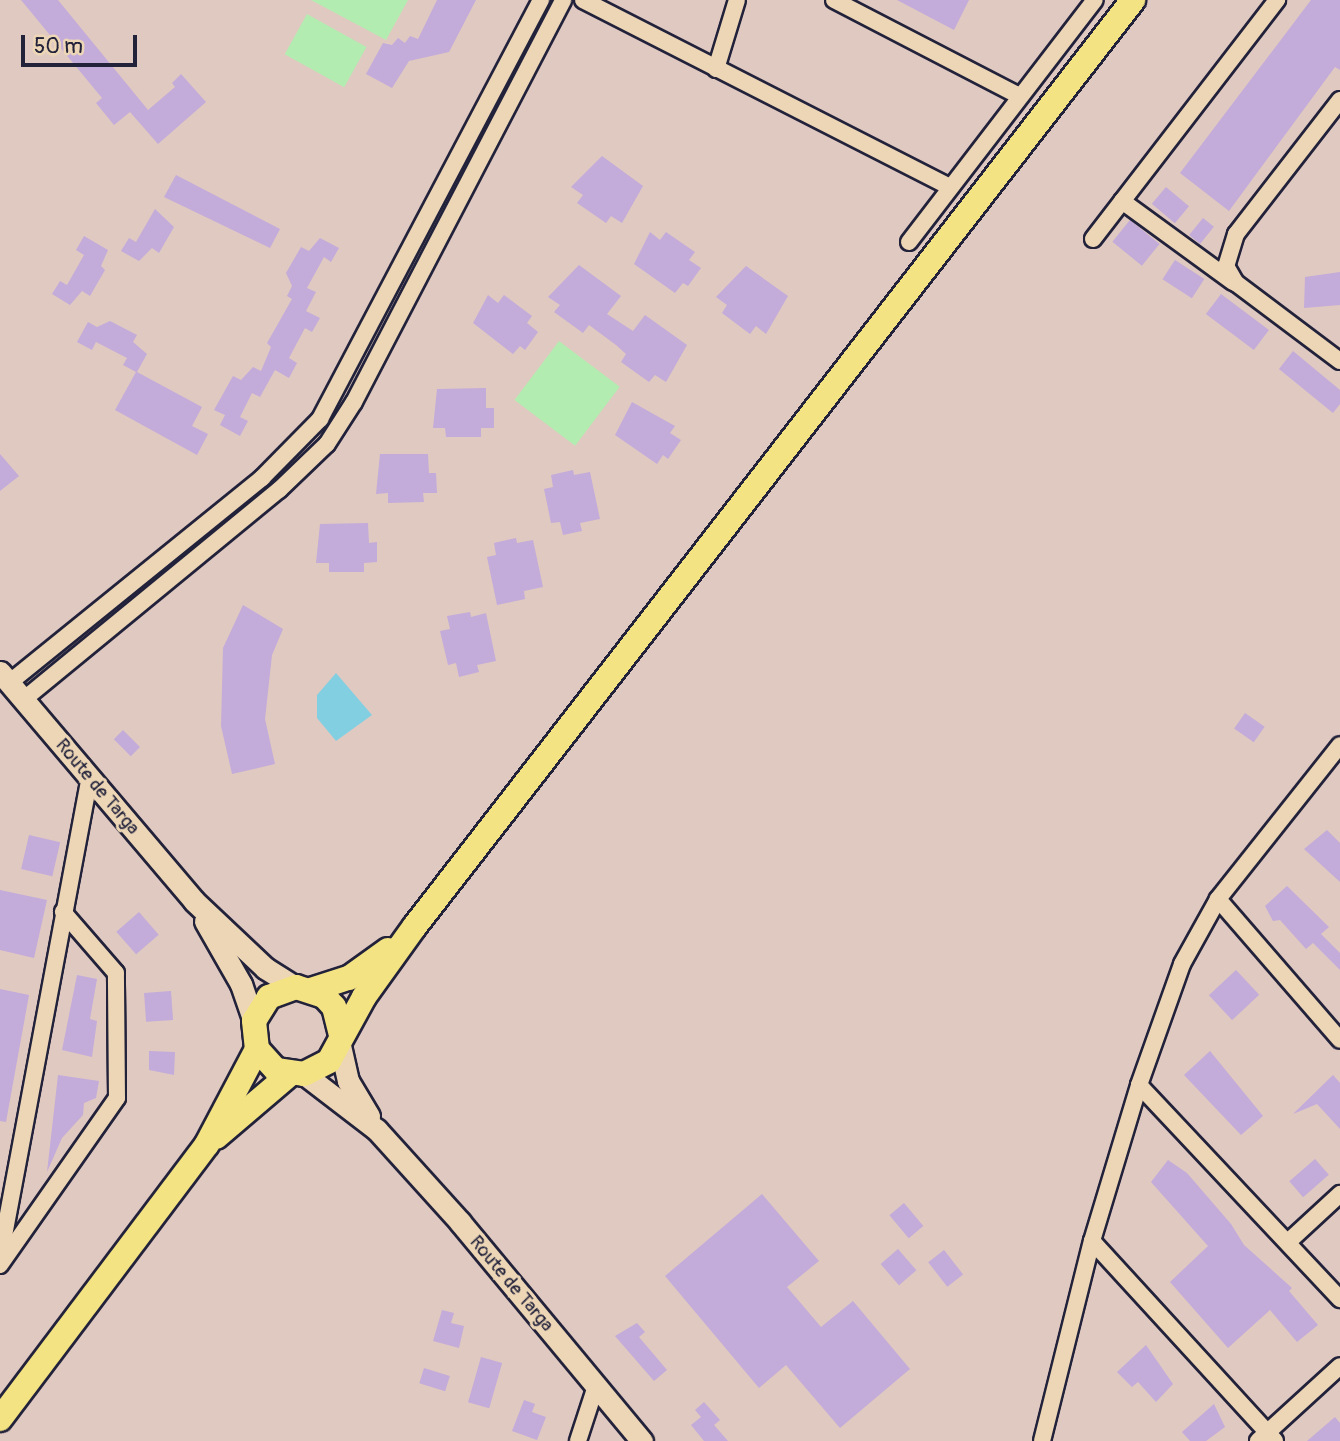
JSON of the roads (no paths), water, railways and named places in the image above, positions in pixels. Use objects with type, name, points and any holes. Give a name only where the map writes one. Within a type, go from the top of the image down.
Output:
[{"type":"main road","points":[[207,1144],[297,1074],[329,1061],[340,1038],[415,926],[1133,0]]},
{"type":"main road","name":"Route de Targa","points":[[5,677],[194,901],[265,968],[303,988]]},
{"type":"main road","name":"Route de Targa","points":[[194,901],[241,984],[254,1021]]},
{"type":"main road","points":[[297,1074],[265,1061],[257,1049],[254,1021],[269,997],[349,978],[415,926]]},
{"type":"main road","points":[[303,988],[334,1007],[340,1038]]},
{"type":"main road","name":"Route de Targa","points":[[340,1038],[348,1081],[377,1130],[642,1441]]},
{"type":"main road","points":[[0,1419],[207,1144],[257,1049]]},
{"type":"main road","name":"Route de Targa","points":[[297,1074],[377,1130]]},
{"type":"street","points":[[5,677],[262,478],[320,419],[541,0]]},
{"type":"street","points":[[23,700],[279,490],[327,444],[354,402],[563,0]]},
{"type":"street","points":[[583,0],[950,187]]},
{"type":"street","points":[[716,68],[737,0]]},
{"type":"street","points":[[834,0],[1019,96]]},
{"type":"street","points":[[1093,239],[1277,0]]},
{"type":"street","points":[[909,242],[1091,1]]},
{"type":"street","points":[[1236,283],[1226,267],[1236,234],[1340,100]]},
{"type":"street","points":[[1122,201],[1204,264],[1236,283],[1340,361]]},
{"type":"street","points":[[1042,1441],[1092,1241],[1139,1085],[1182,964],[1218,899],[1338,754]]},
{"type":"street","points":[[0,1257],[90,778]]},
{"type":"street","points":[[1218,899],[1340,1040]]},
{"type":"street","points":[[0,1265],[117,1098],[116,974],[63,912]]},
{"type":"street","points":[[1139,1085],[1340,1299]]},
{"type":"street","points":[[1288,1242],[1340,1195]]},
{"type":"street","points":[[1092,1241],[1267,1438],[1340,1366]]},
{"type":"street","points":[[578,1441],[596,1386]]},
{"type":"water","points":[[336,673],[372,715],[336,741],[317,718],[317,695]]}]
